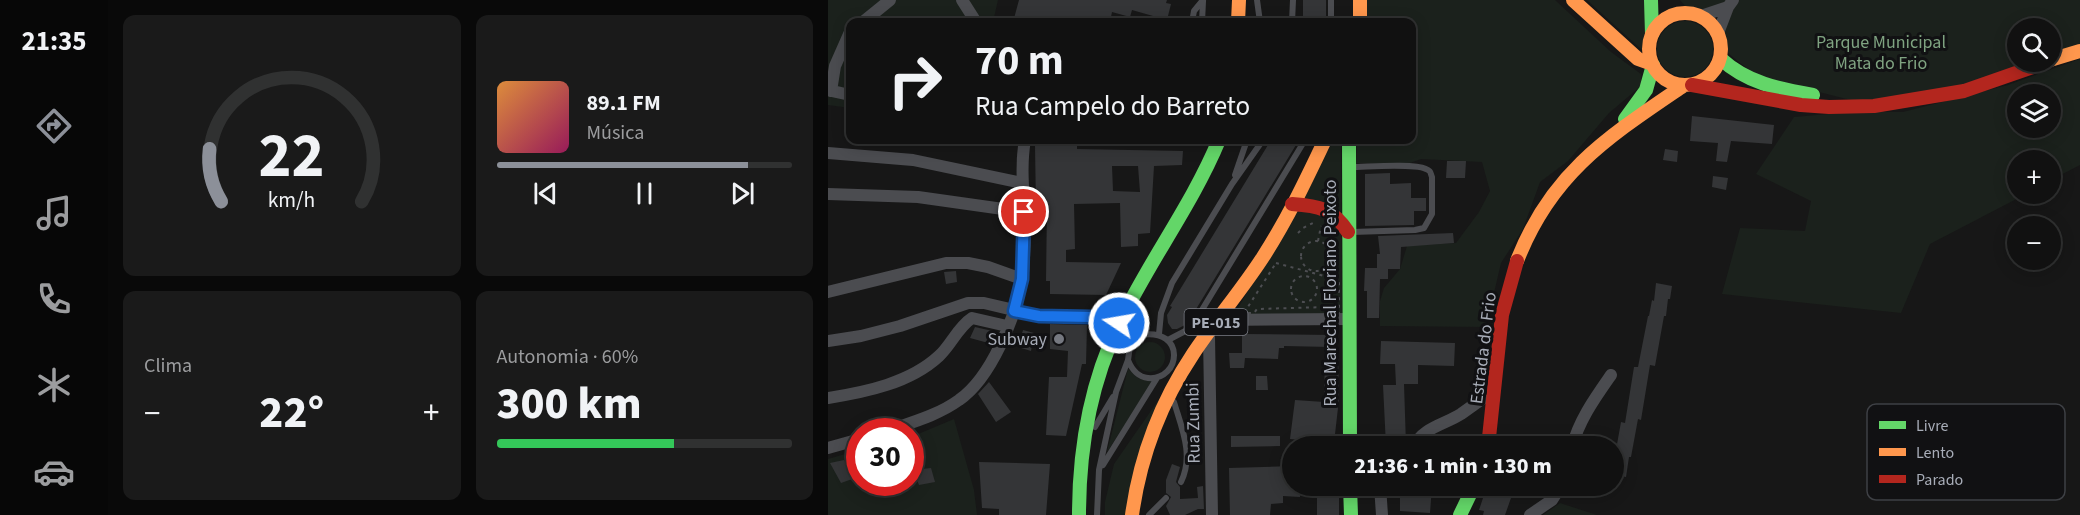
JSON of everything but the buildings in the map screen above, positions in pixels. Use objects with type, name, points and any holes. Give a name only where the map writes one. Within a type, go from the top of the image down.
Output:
[{"type":"main road","points":[[1360,0],[1360,18]]},
{"type":"main road","points":[[1574,0],[1638,59],[1652,65]]},
{"type":"main road","points":[[1651,0],[1652,34],[1649,49],[1652,65],[1659,75],[1669,82],[1802,105],[1874,106],[1964,91],[2017,72]]},
{"type":"main road","points":[[1673,0],[1686,13]]},
{"type":"main road","points":[[1237,1],[1238,18]]},
{"type":"main road","points":[[1652,34],[1659,24],[1669,17],[1686,13],[1701,16],[1718,33],[1722,48],[1716,70],[1707,78],[1688,85]]},
{"type":"main road","points":[[2061,57],[2080,51]]},
{"type":"main road","points":[[1720,59],[1735,72],[1764,83],[1874,106]]},
{"type":"main road","name":"Estrada do Frio","points":[[1489,436],[1505,298],[1515,263],[1544,206],[1565,178],[1606,141],[1639,102],[1648,84],[1652,65]]},
{"type":"main road","name":"Estrada do Frio","points":[[1606,141],[1688,85]]},
{"type":"main road","points":[[1079,515],[1082,450],[1105,358],[1119,323],[1196,191],[1217,144]]},
{"type":"main road","name":"PE-015","points":[[1132,515],[1144,458],[1182,372],[1254,271],[1323,144]]},
{"type":"main road","name":"Rua Marechal Floriano Peixoto","points":[[1349,144],[1350,436]]},
{"type":"main road","points":[[1292,204],[1321,207],[1331,211],[1339,217],[1348,232]]},
{"type":"main road","points":[[1351,496],[1352,515]]},
{"type":"main road","points":[[1460,515],[1469,496]]},
{"type":"street","points":[[868,18],[890,0]]},
{"type":"street","points":[[962,0],[973,18]]},
{"type":"street","points":[[1701,16],[1730,3]]},
{"type":"street","points":[[1718,33],[1730,3]]},
{"type":"street","points":[[846,41],[835,66],[829,90],[846,94]]},
{"type":"street","points":[[922,418],[943,410],[960,400],[980,378],[992,359],[1014,311],[1022,279],[1024,212],[1022,183],[1025,144]]},
{"type":"street","points":[[828,153],[913,160],[1022,183]]},
{"type":"street","points":[[828,194],[918,197],[1024,212]]},
{"type":"street","points":[[828,292],[946,262],[988,267],[1022,279]]},
{"type":"street","points":[[828,341],[861,336],[900,326],[968,303],[984,303],[1039,316],[1092,317],[1119,323]]},
{"type":"street","points":[[828,398],[893,383],[919,370],[945,351],[972,318],[1007,326]]},
{"type":"street","points":[[1213,326],[1348,319]]},
{"type":"street","name":"Rua Zumbi","points":[[1212,515],[1213,326]]},
{"type":"street","points":[[1574,436],[1591,404],[1611,375]]},
{"type":"street","points":[[1421,436],[1460,415],[1482,399]]},
{"type":"street","points":[[828,448],[846,443]]},
{"type":"street","points":[[1381,496],[1382,515]]},
{"type":"street","points":[[1530,515],[1555,496]]},
{"type":"lane","points":[[1257,0],[1259,18]]},
{"type":"lane","points":[[1292,18],[1293,0]]},
{"type":"lane","points":[[1331,0],[1331,18]]},
{"type":"lane","points":[[1193,18],[1194,11],[1203,1]]},
{"type":"lane","points":[[1202,18],[1203,1]]},
{"type":"lane","points":[[1233,18],[1237,1]]},
{"type":"lane","points":[[1237,1],[1245,18]]},
{"type":"lane","points":[[1232,184],[1246,144]]},
{"type":"lane","points":[[1159,334],[1161,313],[1172,283],[1232,184],[1260,144]]},
{"type":"lane","points":[[1168,340],[1188,331],[1195,322],[1303,144]]},
{"type":"lane","points":[[1347,167],[1413,166],[1425,168],[1430,171],[1432,177],[1432,214],[1424,228],[1348,232]]},
{"type":"lane","points":[[1097,515],[1099,470],[1116,392],[1128,360],[1130,346],[1140,335],[1159,334],[1168,340],[1174,354],[1173,362],[1164,374],[1157,378],[1099,470]]},
{"type":"lane","points":[[1128,360],[1136,373],[1142,377],[1157,378]]},
{"type":"lane","points":[[1082,450],[1116,392]]},
{"type":"lane","points":[[1171,394],[1188,451],[1187,466],[1181,482]]},
{"type":"lane","points":[[1149,515],[1166,498]]},
{"type":"path","points":[[1294,237],[1312,223],[1328,225]]},
{"type":"path","points":[[1318,241],[1321,223]]},
{"type":"path","points":[[1318,241],[1328,247],[1330,262],[1324,269],[1311,271],[1302,262],[1301,252],[1306,244],[1318,241]]},
{"type":"path","points":[[1276,263],[1311,271],[1339,280],[1339,314],[1334,314],[1332,309],[1328,310],[1327,307],[1257,309],[1254,313],[1244,313],[1276,263]]},
{"type":"path","points":[[1310,278],[1299,278],[1292,287],[1295,298],[1304,302],[1311,300],[1316,294],[1316,285],[1310,278],[1311,271]]},
{"type":"path","points":[[1304,302],[1304,308]]},
{"type":"green space","points":[[828,0],[998,0],[994,18],[846,18],[846,107],[828,105]]},
{"type":"green space","points":[[1367,0],[1555,0],[1611,52],[1641,74],[1641,86],[1609,113],[1568,161],[1540,182],[1523,229],[1501,263],[1486,327],[1380,326],[1380,301],[1384,288],[1400,269],[1407,246],[1456,243],[1479,212],[1490,191],[1482,162],[1421,159],[1407,164],[1357,163],[1357,145],[1416,144],[1416,18],[1367,18]]},
{"type":"green space","points":[[1587,0],[1645,0],[1645,34],[1642,50]]},
{"type":"green space","points":[[1680,0],[1728,0],[1709,9],[1697,10],[1685,6]]},
{"type":"green space","name":"Parque Municipal Mata do Frio","points":[[1738,0],[2080,0],[2080,49],[2061,60],[2061,18],[2007,18],[2007,72],[2026,72],[1943,100],[1895,106],[1874,106],[1760,77],[1722,48],[1720,37]]},
{"type":"green space","points":[[1679,21],[1691,21],[1701,25],[1709,33],[1713,49],[1709,65],[1701,73],[1691,77],[1679,77],[1669,73],[1661,65],[1657,55],[1657,43],[1661,33],[1669,25]]},
{"type":"green space","points":[[2080,59],[2080,165],[2061,175],[2061,150],[2007,150],[2007,204],[1930,244],[1901,313],[1722,294],[1740,228],[1805,231],[1811,201],[1756,174],[1794,117],[1851,112],[1903,112],[2007,85],[2007,138],[2061,138],[2061,84],[2011,84],[2044,72],[2061,72],[2061,66]]},
{"type":"green space","points":[[1332,144],[1341,144],[1342,315],[1233,317]]},
{"type":"green space","points":[[1150,342],[1156,343],[1164,351],[1164,363],[1156,371],[1150,372],[1144,371],[1136,363],[1135,357],[1136,351],[1144,343]]},
{"type":"green space","points":[[1128,369],[1138,378],[1153,382],[1107,452]]},
{"type":"green space","points":[[1164,392],[1128,515],[1105,515],[1105,502],[1114,464]]},
{"type":"green space","points":[[954,419],[974,490],[977,515],[828,515],[828,459],[846,454],[846,496],[924,496],[924,432]]},
{"type":"green space","points":[[1560,503],[1597,515],[1543,515]]},
{"type":"traffic: fast","points":[[1651,0],[1652,34]]},
{"type":"traffic: fast","points":[[1721,59],[1742,74],[1764,84],[1813,95]]},
{"type":"traffic: fast","points":[[1625,119],[1646,90],[1653,65]]},
{"type":"traffic: fast","points":[[1079,515],[1081,466],[1088,417],[1109,347],[1131,301],[1196,187],[1217,144]]},
{"type":"traffic: fast","points":[[1349,144],[1350,436]]},
{"type":"traffic: fast","points":[[1350,496],[1351,515]]},
{"type":"traffic: fast","points":[[1460,515],[1469,496]]},
{"type":"traffic: slow","points":[[1238,18],[1239,0]]},
{"type":"traffic: slow","points":[[1360,0],[1360,18]]},
{"type":"traffic: slow","points":[[1573,0],[1638,59],[1652,64]]},
{"type":"traffic: slow","points":[[1678,13],[1692,13],[1711,23],[1721,42],[1721,49],[1721,56],[1711,75],[1692,85],[1678,85],[1659,75],[1649,56],[1649,42],[1659,23],[1678,13]]},
{"type":"traffic: slow","points":[[2061,57],[2080,51]]},
{"type":"traffic: slow","points":[[1517,261],[1531,230],[1565,180],[1606,141],[1683,86]]},
{"type":"traffic: slow","points":[[1132,515],[1146,451],[1171,391],[1193,354],[1272,243],[1323,144]]},
{"type":"traffic: jam","points":[[1692,85],[1801,105],[1874,106],[1964,91],[2018,72]]},
{"type":"traffic: jam","points":[[1292,204],[1324,210],[1336,218],[1348,232]]},
{"type":"traffic: jam","points":[[1489,436],[1502,315],[1517,261]]},
{"type":"place","name":"Subway","points":[[1059,339]]},
{"type":"route","points":[[1024,212],[1025,239],[1022,279],[1014,311],[1049,317],[1102,318],[1119,323]]}]
